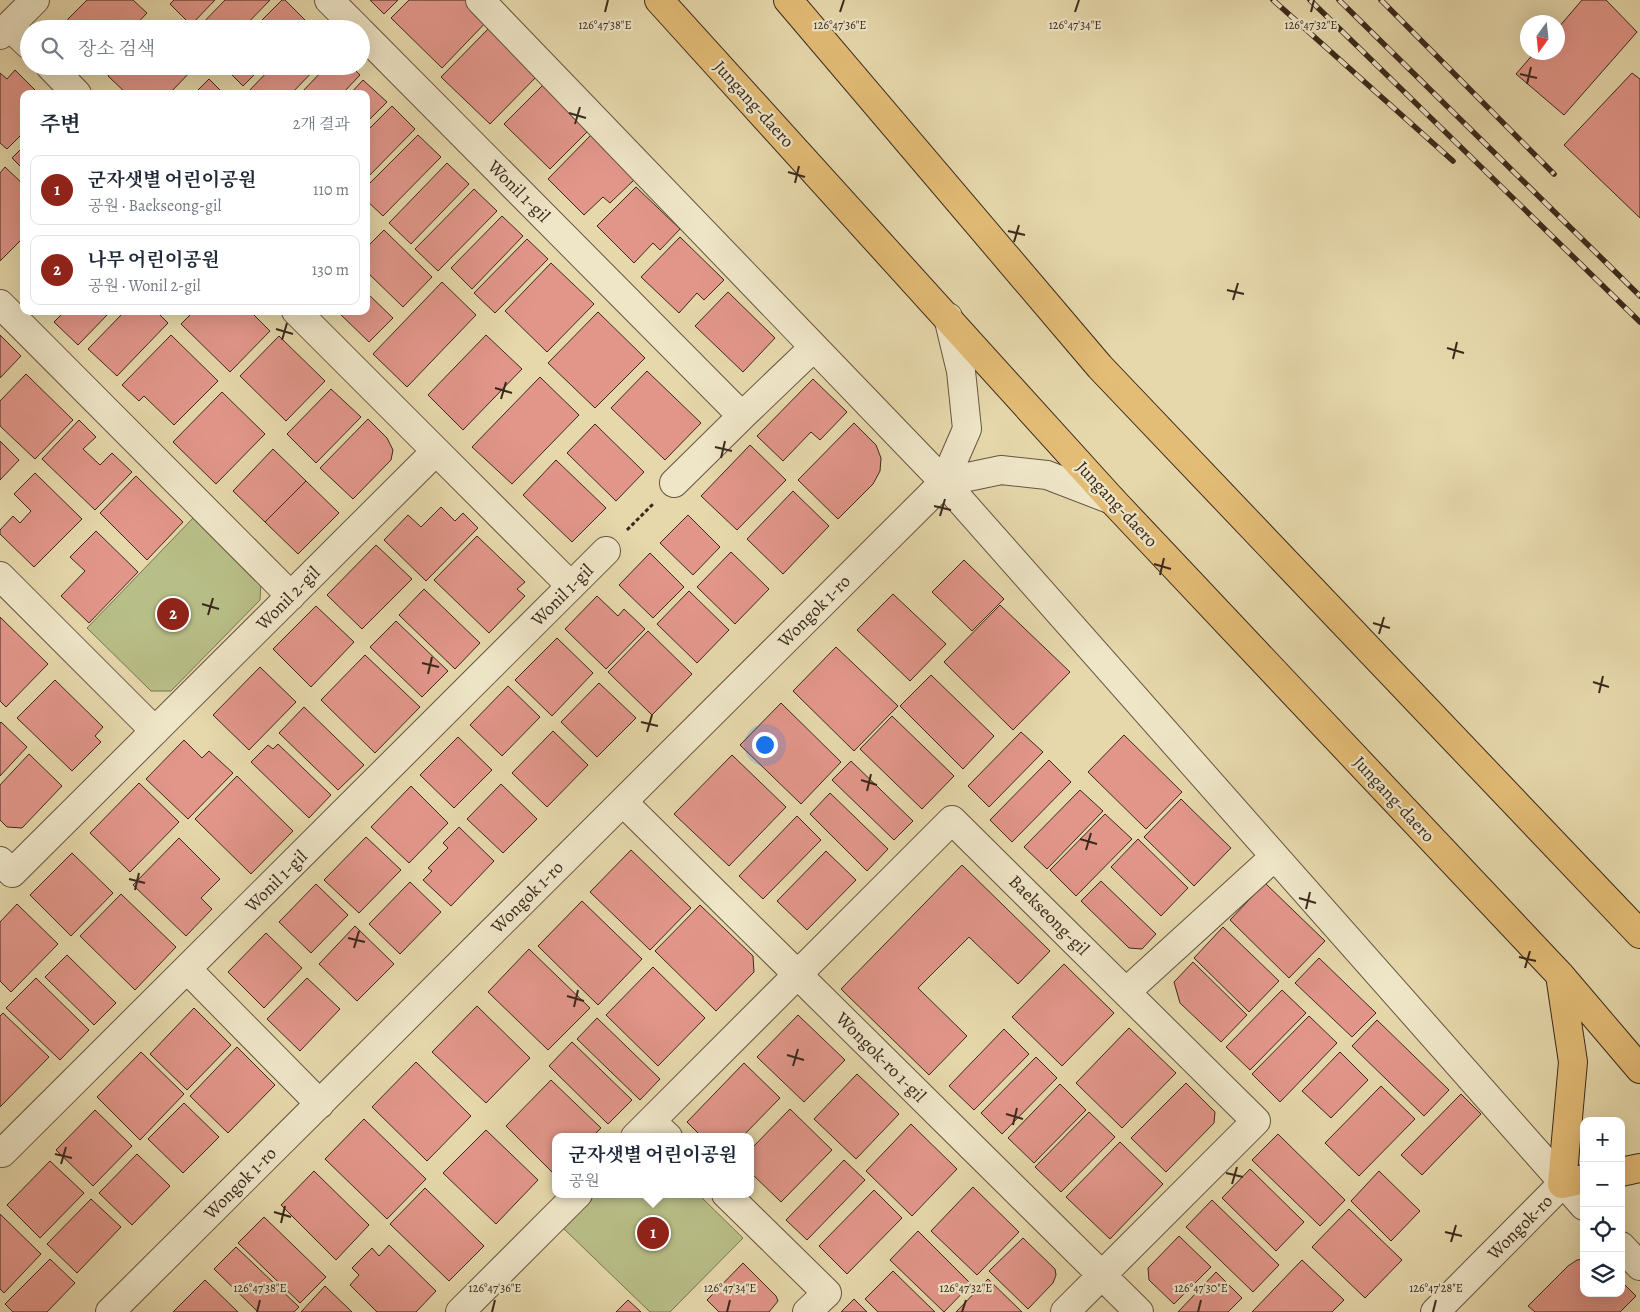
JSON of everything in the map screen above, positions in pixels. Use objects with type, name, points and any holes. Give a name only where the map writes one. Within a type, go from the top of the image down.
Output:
[{"type":"main road","name":"Jungang-daero","points":[[659,0],[1112,500],[1560,975],[1640,1068]]},
{"type":"main road","points":[[788,0],[1100,368],[1640,934]]},
{"type":"main road","points":[[1560,975],[1573,1062],[1573,1182]]},
{"type":"main road","points":[[1625,1171],[1640,1168]]},
{"type":"street","points":[[20,39],[5,30],[35,0]]},
{"type":"street","points":[[329,0],[349,20]]},
{"type":"street","points":[[480,0],[944,482],[1274,857],[1573,1182],[1580,1197]]},
{"type":"street","name":"Wonil 1-gil","points":[[370,41],[742,416]]},
{"type":"street","points":[[59,75],[73,90]]},
{"type":"street","points":[[0,304],[291,596]]},
{"type":"street","points":[[300,315],[571,586]]},
{"type":"street","points":[[944,482],[967,429],[961,372],[948,317]]},
{"type":"street","points":[[674,483],[814,347]]},
{"type":"street","name":"Wonil 2-gil","points":[[4,873],[155,731],[436,451]]},
{"type":"street","points":[[944,482],[1001,470],[1047,475],[1112,500]]},
{"type":"street","name":"Wongok 1-ro","points":[[110,1312],[944,482]]},
{"type":"street","name":"Wonil 1-gil","points":[[0,1150],[2,1153],[606,551]]},
{"type":"street","points":[[0,576],[155,731]]},
{"type":"street","name":"Wongok-ro 1-gil","points":[[623,802],[1139,1312]]},
{"type":"street","name":"Baekseong-gil","points":[[651,1131],[798,974],[952,820],[1256,1121],[1065,1312]]},
{"type":"street","points":[[1126,992],[1274,857]]},
{"type":"street","points":[[187,969],[320,1104]]},
{"type":"street","name":"Wongok-ro","points":[[1435,1312],[1573,1182]]},
{"type":"street","points":[[460,1312],[574,1198]]},
{"type":"street","points":[[730,1198],[827,1293],[807,1312]]},
{"type":"street","points":[[1625,1250],[1640,1266]]},
{"type":"path","name":"Wonil 1-gil","points":[[606,551],[674,483]]},
{"type":"green space","points":[[195,516],[261,580],[260,600],[171,691],[151,691],[87,628]]},
{"type":"green space","points":[[592,1198],[702,1198],[743,1238],[670,1312],[650,1312],[563,1228]]},
{"type":"building","points":[[87,0],[133,0],[147,13],[140,20],[68,19]]},
{"type":"building","points":[[174,0],[215,0],[196,20],[186,20],[170,4]]},
{"type":"building","points":[[225,0],[270,0],[251,20],[206,20]]},
{"type":"building","points":[[282,0],[285,0],[305,20],[262,20]]},
{"type":"building","points":[[370,0],[398,0],[384,14]]},
{"type":"building","points":[[409,0],[471,0],[490,18],[442,68],[391,18]]},
{"type":"building","points":[[1582,0],[1606,0],[1637,32],[1564,115],[1516,74],[1528,60],[1565,60],[1565,20]]},
{"type":"building","points":[[491,26],[540,73],[490,124],[441,77]]},
{"type":"building","points":[[15,70],[35,90],[20,90],[20,136],[7,149],[0,143],[0,73],[7,79]]},
{"type":"building","points":[[1632,73],[1640,79],[1640,218],[1564,145]]},
{"type":"building","points":[[187,75],[173,90],[123,90],[108,76]]},
{"type":"building","points":[[232,75],[254,75],[243,86]]},
{"type":"building","points":[[264,75],[309,75],[295,90],[250,90]]},
{"type":"building","points":[[318,75],[360,75],[346,90],[304,90]]},
{"type":"building","points":[[209,79],[220,90],[198,90]]},
{"type":"building","points":[[363,80],[387,102],[370,119],[370,90],[354,90]]},
{"type":"building","points":[[548,80],[594,125],[550,169],[504,124]]},
{"type":"building","points":[[392,106],[415,129],[370,175],[370,128]]},
{"type":"building","points":[[418,135],[441,157],[383,216],[370,204],[370,183]]},
{"type":"building","points":[[591,135],[635,179],[610,203],[603,197],[584,215],[548,179]]},
{"type":"building","points":[[20,150],[20,166],[12,158]]},
{"type":"building","points":[[447,163],[469,184],[411,244],[389,223]]},
{"type":"building","points":[[5,167],[20,181],[20,241],[0,261],[0,173]]},
{"type":"building","points":[[636,187],[680,229],[660,250],[653,243],[634,263],[597,226]]},
{"type":"building","points":[[474,189],[497,211],[438,271],[415,249]]},
{"type":"building","points":[[502,216],[523,236],[472,289],[451,268]]},
{"type":"building","points":[[384,230],[432,277],[403,307],[370,275],[370,244]]},
{"type":"building","points":[[680,237],[724,280],[704,300],[697,293],[679,313],[641,277]]},
{"type":"building","points":[[527,239],[548,259],[495,313],[474,293]]},
{"type":"building","points":[[551,263],[594,304],[547,352],[505,311]]},
{"type":"building","points":[[442,282],[476,315],[407,387],[373,354]]},
{"type":"building","points":[[728,292],[775,338],[743,372],[695,326]]},
{"type":"building","points":[[370,296],[393,318],[369,342],[341,315],[370,315]]},
{"type":"building","points":[[598,312],[645,358],[595,408],[548,363]]},
{"type":"building","points":[[61,315],[107,315],[78,345],[54,322]]},
{"type":"building","points":[[121,315],[160,315],[168,323],[117,376],[88,349]]},
{"type":"building","points":[[190,315],[254,315],[270,331],[230,372],[181,324]]},
{"type":"building","points":[[0,335],[21,356],[0,378]]},
{"type":"building","points":[[171,335],[218,381],[174,425],[144,396],[139,401],[122,385]]},
{"type":"building","points":[[486,335],[522,369],[463,430],[428,395]]},
{"type":"building","points":[[279,336],[325,381],[286,421],[240,376]]},
{"type":"building","points":[[647,371],[701,423],[665,460],[611,408]]},
{"type":"building","points":[[26,374],[73,420],[35,459],[0,426],[0,401]]},
{"type":"building","points":[[540,377],[579,415],[512,484],[472,447]]},
{"type":"building","points":[[813,379],[847,412],[820,440],[811,432],[783,461],[757,436]]},
{"type":"building","points":[[331,389],[361,417],[316,463],[287,434]]},
{"type":"building","points":[[222,392],[265,434],[216,484],[173,442]]},
{"type":"building","points":[[368,419],[387,438],[393,450],[391,460],[353,499],[320,468]]},
{"type":"building","points":[[79,420],[96,437],[83,449],[100,465],[112,453],[132,472],[95,510],[42,459]]},
{"type":"building","points":[[854,423],[876,445],[881,458],[880,471],[873,484],[838,519],[798,480]]},
{"type":"building","points":[[595,424],[644,472],[616,501],[567,453]]},
{"type":"building","points":[[0,441],[19,460],[0,480]]},
{"type":"building","points":[[750,445],[786,480],[737,530],[701,496]]},
{"type":"building","points":[[273,449],[306,481],[265,522],[233,491]]},
{"type":"building","points":[[556,460],[606,508],[572,542],[523,495]]},
{"type":"building","points":[[35,473],[82,519],[34,567],[0,534],[0,530],[13,516],[20,523],[31,511],[14,494]]},
{"type":"building","points":[[136,476],[183,522],[147,560],[100,513]]},
{"type":"building","points":[[306,481],[339,513],[298,554],[265,522]]},
{"type":"building","points":[[793,491],[829,526],[783,574],[747,539]]},
{"type":"building","points":[[441,507],[455,521],[463,513],[478,528],[426,581],[384,540],[408,515],[421,527]]},
{"type":"building","points":[[688,515],[720,547],[693,575],[660,543]]},
{"type":"building","points":[[96,531],[138,572],[89,623],[61,596],[85,571],[70,557]]},
{"type":"building","points":[[477,536],[525,582],[517,589],[525,596],[489,633],[434,580]]},
{"type":"building","points":[[376,545],[412,579],[362,629],[327,595]]},
{"type":"building","points":[[731,552],[769,589],[735,624],[697,587]]},
{"type":"building","points":[[650,553],[684,587],[653,618],[619,585]]},
{"type":"building","points":[[964,560],[1004,599],[972,631],[932,592]]},
{"type":"building","points":[[424,589],[480,643],[455,669],[399,615]]},
{"type":"building","points":[[689,591],[729,630],[697,663],[657,624]]},
{"type":"building","points":[[893,594],[946,644],[910,681],[857,630]]},
{"type":"building","points":[[597,596],[618,616],[624,609],[645,629],[606,669],[565,629]]},
{"type":"building","points":[[1000,605],[1070,672],[1013,730],[944,662]]},
{"type":"building","points":[[316,606],[354,642],[311,687],[273,649]]},
{"type":"building","points":[[0,617],[48,664],[6,707],[0,701]]},
{"type":"building","points":[[396,621],[448,671],[422,697],[370,647]]},
{"type":"building","points":[[648,631],[692,674],[652,715],[608,672]]},
{"type":"building","points":[[557,638],[593,673],[552,716],[515,680]]},
{"type":"building","points":[[836,647],[898,706],[854,751],[793,691]]},
{"type":"building","points":[[365,655],[420,707],[375,753],[321,700]]},
{"type":"building","points":[[260,667],[296,702],[249,750],[213,715]]},
{"type":"building","points":[[931,675],[994,736],[963,769],[900,706]]},
{"type":"building","points":[[55,680],[103,727],[95,736],[101,742],[72,771],[17,718]]},
{"type":"building","points":[[599,683],[636,718],[597,757],[561,722]]},
{"type":"building","points":[[508,686],[540,717],[502,756],[470,725]]},
{"type":"building","points":[[781,703],[841,762],[801,804],[740,745]]},
{"type":"building","points":[[304,707],[364,765],[338,790],[279,733]]},
{"type":"building","points":[[892,716],[954,776],[922,809],[860,749]]},
{"type":"building","points":[[0,723],[27,747],[0,776]]},
{"type":"building","points":[[553,731],[588,765],[547,807],[512,773]]},
{"type":"building","points":[[1021,732],[1043,752],[989,807],[968,786]]},
{"type":"building","points":[[1124,735],[1182,792],[1146,829],[1088,772]]},
{"type":"building","points":[[458,737],[492,770],[454,808],[420,775]]},
{"type":"building","points":[[184,740],[202,758],[209,751],[233,773],[188,819],[146,779]]},
{"type":"building","points":[[278,744],[331,795],[309,818],[251,762],[268,745],[273,749]]},
{"type":"building","points":[[29,754],[62,786],[22,828],[7,827],[0,820],[0,785]]},
{"type":"building","points":[[732,755],[786,807],[729,866],[674,814]]},
{"type":"building","points":[[1049,760],[1071,782],[1012,842],[990,820]]},
{"type":"building","points":[[851,761],[913,821],[894,840],[832,780]]},
{"type":"building","points":[[237,776],[293,831],[251,874],[195,819]]},
{"type":"building","points":[[139,783],[179,822],[130,872],[90,833]]},
{"type":"building","points":[[501,784],[537,819],[503,853],[467,819]]},
{"type":"building","points":[[411,786],[448,823],[409,863],[371,827]]},
{"type":"building","points":[[1080,790],[1103,811],[1047,869],[1024,847]]},
{"type":"building","points":[[830,793],[888,849],[867,871],[810,814]]},
{"type":"building","points":[[1181,799],[1231,848],[1194,886],[1144,837]]},
{"type":"building","points":[[1105,814],[1132,839],[1076,896],[1050,870]]},
{"type":"building","points":[[797,816],[821,840],[763,899],[739,876]]},
{"type":"building","points":[[459,827],[494,861],[451,906],[423,880],[432,871],[428,868],[448,848],[443,843]]},
{"type":"building","points":[[366,837],[401,870],[359,913],[324,880]]},
{"type":"building","points":[[179,838],[220,879],[201,898],[212,909],[186,936],[133,885]]},
{"type":"building","points":[[1138,839],[1188,888],[1161,916],[1111,867]]},
{"type":"building","points":[[631,850],[691,908],[650,950],[590,892]]},
{"type":"building","points":[[826,851],[856,880],[807,930],[777,901]]},
{"type":"building","points":[[72,853],[113,893],[71,936],[30,895]]},
{"type":"building","points":[[962,865],[1050,951],[1018,984],[969,937],[918,988],[967,1036],[929,1075],[841,989]]},
{"type":"building","points":[[1101,881],[1156,934],[1142,949],[1129,948],[1081,901]]},
{"type":"building","points":[[410,882],[441,912],[400,954],[369,924]]},
{"type":"building","points":[[1265,883],[1325,941],[1289,978],[1230,920]]},
{"type":"building","points":[[316,884],[348,915],[311,953],[279,922]]},
{"type":"building","points":[[121,894],[176,947],[135,990],[80,936]]},
{"type":"building","points":[[582,901],[642,959],[598,1005],[538,946]]},
{"type":"building","points":[[17,904],[58,944],[11,992],[0,981],[0,922]]},
{"type":"building","points":[[700,905],[753,956],[754,972],[716,1011],[655,951]]},
{"type":"building","points":[[355,926],[394,964],[357,1001],[319,964]]},
{"type":"building","points":[[1223,927],[1279,981],[1249,1012],[1194,958]]},
{"type":"building","points":[[266,933],[302,968],[264,1008],[228,972]]},
{"type":"building","points":[[529,949],[590,1008],[548,1050],[488,992]]},
{"type":"building","points":[[67,955],[116,1003],[94,1025],[45,977]]},
{"type":"building","points":[[1319,958],[1376,1013],[1352,1037],[1295,983]]},
{"type":"building","points":[[1193,962],[1247,1015],[1221,1042],[1180,1003],[1174,982]]},
{"type":"building","points":[[1064,964],[1114,1013],[1062,1066],[1012,1017]]},
{"type":"building","points":[[653,967],[705,1018],[658,1066],[606,1015]]},
{"type":"building","points":[[36,978],[89,1030],[60,1060],[6,1008]]},
{"type":"building","points":[[307,978],[340,1009],[300,1051],[267,1019]]},
{"type":"building","points":[[1282,990],[1306,1013],[1250,1070],[1226,1047]]},
{"type":"building","points":[[477,1006],[530,1058],[486,1103],[432,1052]]},
{"type":"building","points":[[194,1008],[231,1045],[187,1090],[150,1054]]},
{"type":"building","points":[[3,1013],[49,1057],[0,1107],[0,1016]]},
{"type":"building","points":[[798,1015],[845,1060],[804,1102],[757,1057]]},
{"type":"building","points":[[1309,1016],[1337,1043],[1280,1102],[1252,1074]]},
{"type":"building","points":[[597,1018],[660,1079],[640,1100],[577,1039]]},
{"type":"building","points":[[1377,1020],[1449,1090],[1424,1116],[1352,1046]]},
{"type":"building","points":[[1129,1028],[1176,1073],[1122,1128],[1076,1083]]},
{"type":"building","points":[[1004,1029],[1029,1054],[974,1110],[949,1086]]},
{"type":"building","points":[[572,1042],[632,1100],[608,1124],[549,1066]]},
{"type":"building","points":[[237,1047],[275,1085],[228,1133],[190,1096]]},
{"type":"building","points":[[141,1052],[184,1094],[140,1140],[97,1097]]},
{"type":"building","points":[[1340,1052],[1368,1080],[1331,1118],[1302,1091]]},
{"type":"building","points":[[1036,1057],[1057,1078],[1002,1134],[981,1113]]},
{"type":"building","points":[[416,1062],[471,1116],[427,1161],[372,1107]]},
{"type":"building","points":[[744,1063],[780,1098],[746,1133],[698,1133],[687,1122]]},
{"type":"building","points":[[857,1074],[899,1114],[856,1159],[814,1119]]},
{"type":"building","points":[[551,1080],[601,1128],[596,1133],[552,1133],[552,1172],[506,1126]]},
{"type":"building","points":[[1186,1083],[1215,1112],[1214,1123],[1166,1172],[1131,1138]]},
{"type":"building","points":[[1060,1084],[1086,1110],[1034,1163],[1008,1138]]},
{"type":"building","points":[[1381,1086],[1415,1119],[1359,1176],[1325,1143]]},
{"type":"building","points":[[1461,1094],[1481,1114],[1422,1175],[1401,1155]]},
{"type":"building","points":[[184,1103],[219,1137],[183,1173],[148,1139]]},
{"type":"building","points":[[790,1109],[832,1150],[781,1202],[754,1176],[754,1146]]},
{"type":"building","points":[[95,1110],[132,1146],[93,1186],[56,1150]]},
{"type":"building","points":[[1089,1112],[1115,1137],[1061,1192],[1035,1167]]},
{"type":"building","points":[[364,1119],[426,1179],[387,1219],[325,1159]]},
{"type":"building","points":[[911,1124],[957,1169],[912,1216],[866,1171]]},
{"type":"building","points":[[486,1130],[538,1180],[496,1224],[443,1173]]},
{"type":"building","points":[[1278,1134],[1345,1200],[1320,1226],[1252,1160]]},
{"type":"building","points":[[1120,1142],[1163,1184],[1110,1239],[1066,1197]]},
{"type":"building","points":[[137,1154],[170,1186],[132,1225],[99,1193]]},
{"type":"building","points":[[844,1160],[865,1180],[807,1240],[786,1220]]},
{"type":"building","points":[[50,1161],[84,1193],[40,1238],[7,1205]]},
{"type":"building","points":[[1250,1169],[1304,1222],[1276,1251],[1222,1198]]},
{"type":"building","points":[[314,1171],[369,1225],[336,1260],[281,1205]]},
{"type":"building","points":[[1379,1171],[1420,1211],[1391,1241],[1351,1201]]},
{"type":"building","points":[[973,1187],[1019,1232],[977,1275],[931,1231]]},
{"type":"building","points":[[425,1188],[484,1246],[449,1281],[390,1224]]},
{"type":"building","points":[[874,1190],[902,1218],[847,1274],[819,1246]]},
{"type":"building","points":[[91,1199],[121,1227],[77,1273],[47,1244]]},
{"type":"building","points":[[1212,1200],[1279,1265],[1253,1292],[1186,1227]]},
{"type":"building","points":[[1349,1209],[1402,1260],[1365,1298],[1312,1247]]},
{"type":"building","points":[[0,1214],[41,1254],[4,1293],[0,1289]]},
{"type":"building","points":[[264,1217],[326,1277],[300,1303],[238,1243]]},
{"type":"building","points":[[918,1231],[971,1284],[944,1312],[890,1260]]},
{"type":"building","points":[[1179,1236],[1211,1267],[1174,1304],[1149,1280],[1148,1268]]},
{"type":"building","points":[[1023,1238],[1055,1269],[1056,1275],[1053,1283],[1028,1309],[989,1271]]},
{"type":"building","points":[[389,1245],[436,1291],[416,1312],[377,1312],[350,1285],[359,1275],[352,1268],[372,1248],[379,1256]]},
{"type":"building","points":[[236,1247],[299,1307],[294,1312],[258,1312],[214,1269]]},
{"type":"building","points":[[50,1259],[75,1283],[47,1312],[13,1312],[5,1304]]},
{"type":"building","points":[[1302,1260],[1344,1300],[1332,1312],[1252,1312]]},
{"type":"building","points":[[1580,1260],[1580,1297],[1625,1297],[1625,1285],[1636,1296],[1620,1312],[1535,1312],[1528,1306],[1568,1266]]},
{"type":"building","points":[[743,1263],[776,1296],[778,1301],[769,1312],[719,1312],[707,1300]]},
{"type":"building","points":[[893,1271],[935,1312],[878,1312],[865,1299]]},
{"type":"building","points":[[1216,1272],[1242,1298],[1228,1312],[1178,1312]]},
{"type":"building","points":[[988,1279],[1022,1312],[956,1312]]},
{"type":"building","points":[[205,1280],[238,1312],[173,1312]]},
{"type":"building","points":[[325,1286],[352,1312],[301,1312]]},
{"type":"building","points":[[854,1299],[867,1312],[841,1312]]},
{"type":"building","points":[[628,1300],[641,1312],[616,1312]]},
{"type":"railway","points":[[1273,0],[1453,161]]},
{"type":"railway","points":[[1310,0],[1640,322]]},
{"type":"railway","points":[[1339,0],[1640,296]]},
{"type":"railway","points":[[1381,0],[1554,174]]},
{"type":"place","name":"나무 어린이공원","points":[[173,614]]},
{"type":"place","name":"군자샛별 어린이공원","points":[[653,1233]]}]
